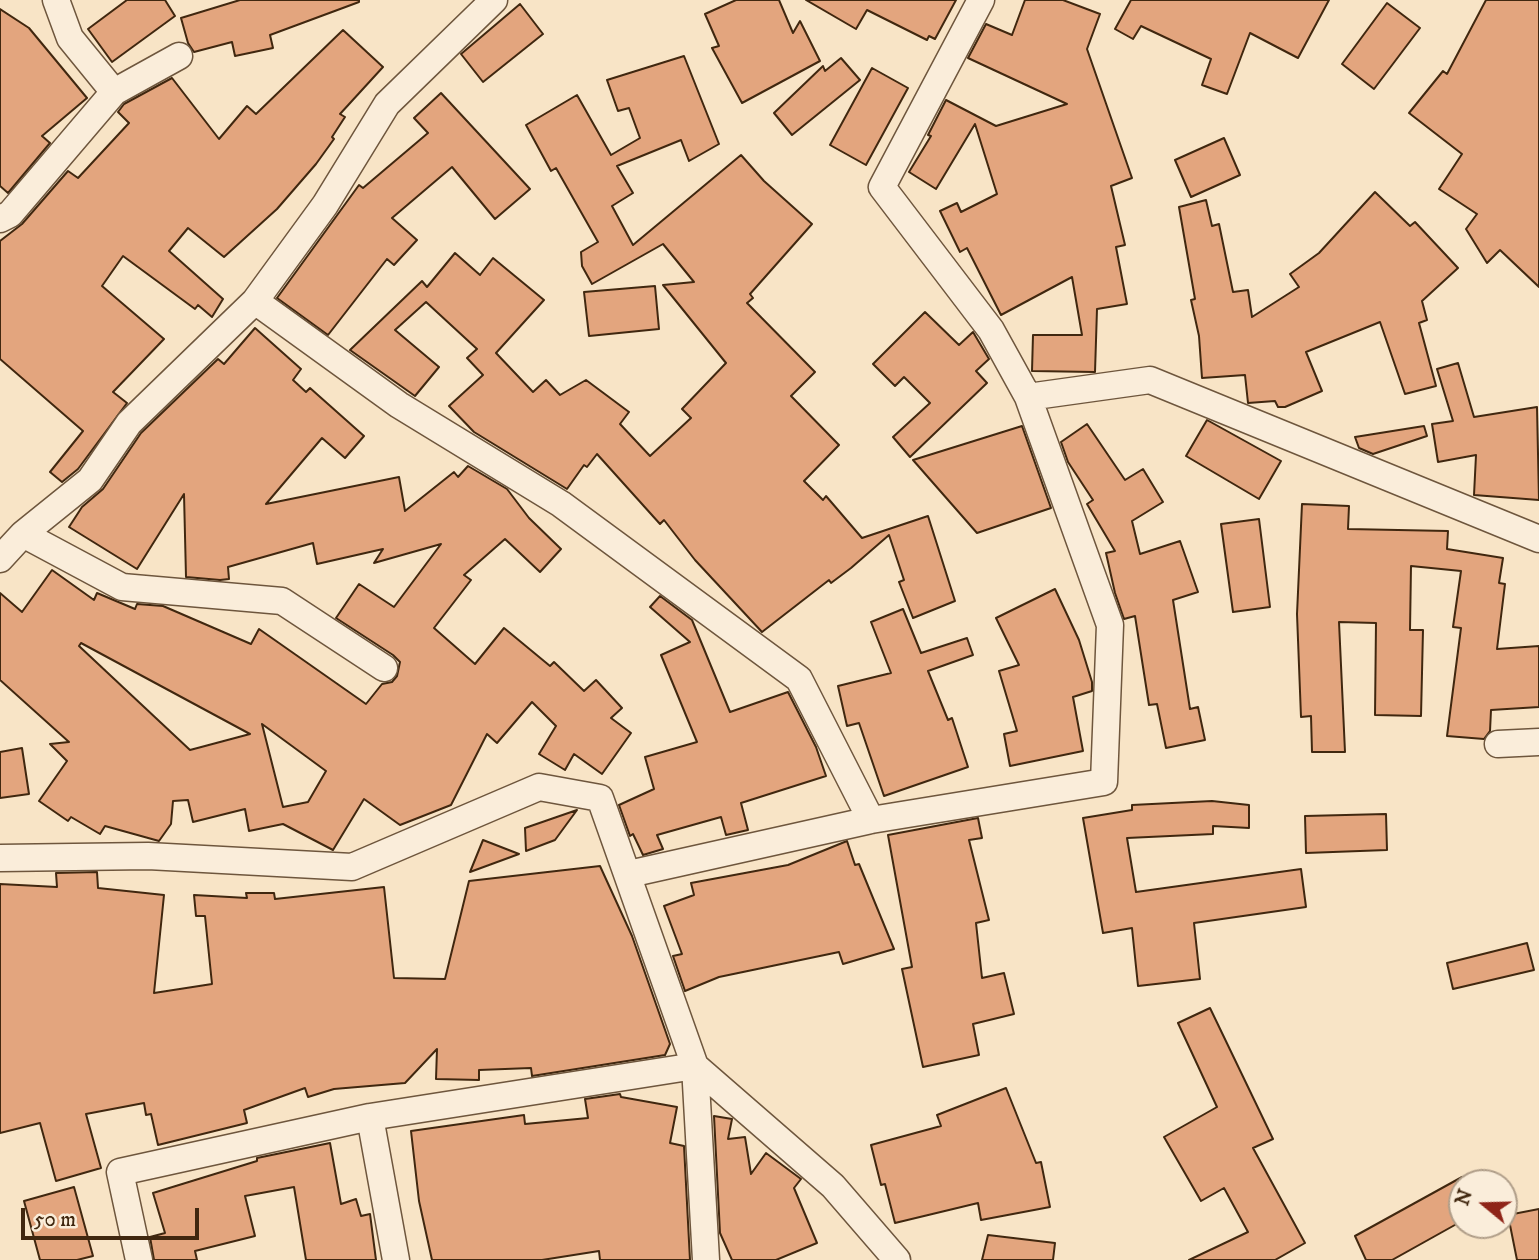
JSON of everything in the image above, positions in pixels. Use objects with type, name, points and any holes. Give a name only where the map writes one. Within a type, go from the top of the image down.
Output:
[{"type":"street","points":[[56,0],[70,38],[114,92]]},
{"type":"street","points":[[0,559],[23,534],[90,480],[129,423],[255,301],[325,205],[387,104],[494,0]]},
{"type":"street","points":[[629,874],[871,820],[1104,782],[1110,625],[1028,397],[991,330],[881,187],[981,0]]},
{"type":"street","points":[[0,219],[10,214],[114,92],[179,56]]},
{"type":"street","points":[[255,301],[399,405],[561,504],[799,679],[871,820]]},
{"type":"street","points":[[1028,397],[1150,380],[1539,538]]},
{"type":"street","points":[[23,534],[122,587],[282,601],[384,668]]},
{"type":"street","points":[[1497,744],[1539,743]]},
{"type":"street","points":[[0,858],[148,856],[352,867],[539,787],[600,798],[695,1066],[706,1260]]},
{"type":"street","points":[[139,1260],[120,1172],[370,1117],[695,1066],[833,1186],[897,1260]]},
{"type":"street","points":[[370,1117],[396,1260]]},
{"type":"building","points":[[127,0],[165,0],[175,16],[112,62],[88,29]]},
{"type":"building","points":[[240,0],[359,2],[270,35],[273,48],[235,56],[232,42],[194,52],[188,43],[181,18]]},
{"type":"building","points":[[736,0],[779,0],[793,33],[800,21],[820,61],[742,103],[712,48],[719,46],[705,14]]},
{"type":"building","points":[[806,0],[956,0],[935,39],[929,36],[927,40],[867,10],[856,29]]},
{"type":"building","points":[[1025,0],[1063,0],[1100,14],[1087,49],[1132,178],[1111,186],[1125,245],[1116,247],[1127,304],[1097,309],[1095,372],[1032,371],[1033,335],[1082,335],[1072,277],[1001,315],[967,248],[960,252],[940,211],[957,203],[961,212],[997,194],[975,124],[936,189],[909,172],[931,136],[928,135],[946,100],[996,126],[1067,104],[968,58],[986,24],[1012,35]]},
{"type":"building","points":[[1131,0],[1329,0],[1298,58],[1250,33],[1227,94],[1202,85],[1211,59],[1141,26],[1133,39],[1115,29]]},
{"type":"building","points":[[1486,0],[1539,0],[1539,287],[1500,250],[1487,263],[1466,229],[1477,214],[1439,189],[1462,154],[1409,113],[1443,71],[1447,74]]},
{"type":"building","points":[[1387,3],[1420,28],[1374,89],[1342,64]]},
{"type":"building","points":[[520,4],[543,34],[483,82],[461,54]]},
{"type":"building","points":[[0,9],[29,28],[87,98],[42,136],[50,143],[8,193],[0,186]]},
{"type":"building","points":[[343,30],[383,67],[340,114],[345,117],[332,137],[334,139],[316,164],[277,209],[224,257],[188,228],[169,251],[223,299],[212,317],[198,305],[195,309],[123,256],[102,286],[164,339],[113,392],[127,403],[78,469],[62,482],[50,472],[83,431],[0,359],[0,241],[22,224],[68,171],[78,178],[129,123],[118,112],[124,104],[172,78],[219,139],[247,106],[256,114]]},
{"type":"building","points":[[684,56],[719,144],[689,161],[681,140],[617,166],[633,193],[612,206],[633,245],[741,155],[764,181],[812,224],[750,294],[753,298],[747,303],[815,372],[791,396],[839,445],[804,481],[823,500],[826,496],[862,538],[928,516],[955,601],[913,618],[899,582],[904,580],[889,535],[851,568],[831,583],[829,580],[762,632],[695,560],[664,520],[660,524],[597,454],[587,467],[584,465],[567,489],[474,432],[449,406],[483,375],[467,358],[477,349],[426,302],[395,330],[439,367],[415,396],[350,350],[422,281],[427,287],[455,253],[480,275],[493,258],[544,300],[496,353],[533,392],[546,380],[560,395],[586,380],[629,412],[620,424],[650,456],[691,418],[682,409],[726,363],[663,285],[694,282],[663,244],[592,284],[582,266],[581,252],[598,242],[556,168],[551,171],[526,125],[577,95],[611,155],[640,138],[629,108],[618,111],[607,80]]},
{"type":"building","points":[[841,58],[860,80],[792,135],[774,113],[823,66],[825,71]]},
{"type":"building","points":[[872,68],[908,88],[866,165],[830,145]]},
{"type":"building","points":[[441,93],[530,189],[495,219],[452,167],[392,218],[417,240],[394,265],[387,259],[328,335],[277,298],[359,185],[363,188],[428,133],[414,118]]},
{"type":"building","points":[[1224,138],[1240,175],[1191,197],[1175,160]]},
{"type":"building","points":[[1375,192],[1410,226],[1415,222],[1458,268],[1422,301],[1427,320],[1419,323],[1436,386],[1405,394],[1380,322],[1306,352],[1322,391],[1285,407],[1278,407],[1275,401],[1248,403],[1245,375],[1202,378],[1199,336],[1191,300],[1195,299],[1179,207],[1206,200],[1212,226],[1219,224],[1233,292],[1248,290],[1252,317],[1299,287],[1290,274],[1319,253]]},
{"type":"building","points":[[655,286],[659,329],[589,336],[584,292]]},
{"type":"building","points":[[925,312],[959,345],[973,332],[989,359],[976,371],[987,383],[910,457],[893,437],[930,403],[904,377],[895,386],[873,364]]},
{"type":"building","points":[[255,328],[301,369],[293,380],[306,392],[310,388],[364,436],[345,458],[322,438],[266,504],[399,477],[405,511],[454,472],[458,477],[468,466],[507,489],[529,518],[561,549],[540,572],[505,539],[464,575],[471,580],[434,628],[475,664],[504,628],[550,666],[554,662],[584,691],[596,680],[622,708],[611,718],[631,733],[602,774],[574,754],[565,770],[539,754],[556,726],[532,702],[497,743],[487,734],[451,805],[400,825],[364,799],[333,850],[283,824],[249,831],[245,809],[193,822],[188,800],[173,801],[171,824],[159,841],[105,826],[100,834],[71,817],[68,821],[39,801],[67,761],[50,744],[69,742],[0,680],[0,593],[22,612],[52,570],[94,600],[97,593],[135,609],[137,604],[163,606],[251,644],[259,629],[366,704],[382,684],[392,682],[397,676],[400,662],[393,655],[336,618],[359,584],[394,607],[441,544],[374,563],[383,549],[317,564],[313,543],[228,567],[229,579],[220,580],[186,577],[184,494],[137,569],[69,527],[82,507],[103,489],[141,433],[218,359],[224,364]],"holes":[[[81,643],[250,734],[190,750],[79,646]],[[262,724],[326,771],[308,802],[283,807]]]},
{"type":"building","points":[[1458,363],[1474,417],[1537,407],[1539,500],[1474,495],[1476,455],[1438,462],[1432,424],[1453,421],[1437,369]]},
{"type":"building","points":[[1207,420],[1281,461],[1259,499],[1186,456]]},
{"type":"building","points":[[1087,424],[1125,480],[1143,469],[1163,502],[1132,521],[1140,554],[1180,541],[1198,592],[1173,600],[1190,709],[1198,707],[1205,740],[1166,748],[1157,704],[1149,705],[1135,616],[1124,619],[1106,553],[1115,551],[1087,504],[1093,500],[1068,462],[1061,442]]},
{"type":"building","points":[[1022,426],[1051,508],[977,533],[913,460]]},
{"type":"building","points":[[1424,426],[1427,436],[1373,454],[1359,448],[1355,437]]},
{"type":"building","points":[[1302,504],[1349,506],[1348,529],[1448,531],[1447,549],[1503,558],[1499,583],[1505,584],[1497,649],[1539,646],[1539,707],[1491,710],[1490,731],[1484,739],[1447,736],[1461,628],[1453,627],[1461,571],[1411,566],[1410,630],[1423,630],[1421,716],[1375,715],[1376,623],[1339,622],[1345,752],[1312,752],[1311,716],[1301,717],[1297,614]]},
{"type":"building","points":[[1259,519],[1270,607],[1233,612],[1221,524]]},
{"type":"building","points":[[1055,589],[1079,640],[1092,682],[1092,691],[1073,697],[1083,751],[1010,766],[1004,734],[1017,731],[999,671],[1019,665],[996,618]]},
{"type":"building","points":[[660,596],[692,620],[730,712],[788,692],[816,747],[826,776],[741,803],[748,830],[726,835],[721,817],[657,835],[663,849],[643,855],[633,834],[630,836],[619,805],[654,789],[645,757],[697,742],[661,655],[690,642],[650,607]]},
{"type":"building","points":[[903,609],[921,653],[967,638],[973,655],[928,671],[948,720],[952,718],[968,767],[884,796],[859,723],[847,726],[838,686],[891,673],[871,622]]},
{"type":"building","points":[[22,748],[29,794],[0,798],[0,752]]},
{"type":"building","points":[[1212,801],[1249,805],[1249,828],[1213,826],[1213,834],[1127,838],[1136,892],[1301,869],[1306,907],[1194,923],[1200,979],[1138,986],[1132,928],[1103,933],[1083,818],[1132,810],[1132,805]]},
{"type":"building","points":[[577,810],[555,840],[526,851],[525,828]]},
{"type":"building","points":[[1386,814],[1387,850],[1306,853],[1305,816]]},
{"type":"building","points":[[978,818],[982,838],[969,840],[989,920],[976,923],[982,978],[1004,973],[1014,1014],[973,1024],[979,1055],[923,1067],[902,969],[912,967],[888,835]]},
{"type":"building","points":[[483,840],[519,854],[470,872]]},
{"type":"building","points":[[847,841],[855,865],[859,864],[894,949],[843,964],[839,952],[719,977],[685,991],[673,956],[682,954],[664,906],[694,895],[691,883],[788,865]]},
{"type":"building","points":[[600,866],[632,936],[670,1044],[665,1055],[532,1076],[531,1068],[479,1070],[479,1080],[436,1079],[437,1049],[405,1083],[334,1089],[308,1097],[305,1088],[244,1110],[247,1123],[158,1145],[151,1114],[146,1115],[144,1103],[86,1114],[101,1168],[56,1181],[40,1123],[0,1133],[0,884],[57,887],[56,873],[97,872],[98,888],[164,895],[154,993],[212,984],[205,916],[196,916],[194,895],[247,898],[246,893],[274,893],[275,899],[384,887],[394,978],[445,979],[469,881]]},
{"type":"building","points":[[1527,943],[1534,970],[1453,989],[1447,963]]},
{"type":"building","points":[[1210,1008],[1273,1139],[1253,1148],[1305,1243],[1275,1260],[1189,1260],[1248,1232],[1224,1188],[1201,1201],[1164,1137],[1217,1107],[1178,1023]]},
{"type":"building","points":[[1006,1088],[1036,1163],[1041,1162],[1050,1207],[981,1220],[978,1203],[895,1223],[885,1184],[881,1185],[871,1145],[941,1126],[937,1115]]},
{"type":"building","points":[[620,1094],[621,1097],[677,1107],[670,1143],[684,1146],[690,1260],[600,1260],[599,1251],[542,1260],[432,1260],[419,1201],[411,1131],[524,1115],[525,1124],[588,1118],[585,1099]]},
{"type":"building","points":[[714,1116],[732,1119],[728,1139],[745,1137],[751,1174],[766,1153],[801,1179],[794,1188],[817,1243],[776,1260],[732,1260],[720,1233]]},
{"type":"building","points":[[330,1143],[341,1204],[356,1199],[361,1216],[370,1214],[376,1260],[306,1260],[294,1187],[245,1196],[255,1236],[195,1251],[197,1260],[154,1260],[150,1237],[165,1233],[153,1193],[257,1161],[257,1158]]},
{"type":"building","points":[[1448,1185],[1448,1229],[1392,1260],[1366,1260],[1355,1236]]},
{"type":"building","points":[[74,1187],[93,1256],[77,1260],[40,1260],[24,1201]]},
{"type":"building","points":[[1539,1209],[1539,1260],[1517,1260],[1513,1239],[1518,1239],[1518,1213]]},
{"type":"building","points":[[988,1235],[1055,1243],[1053,1260],[982,1260]]}]
